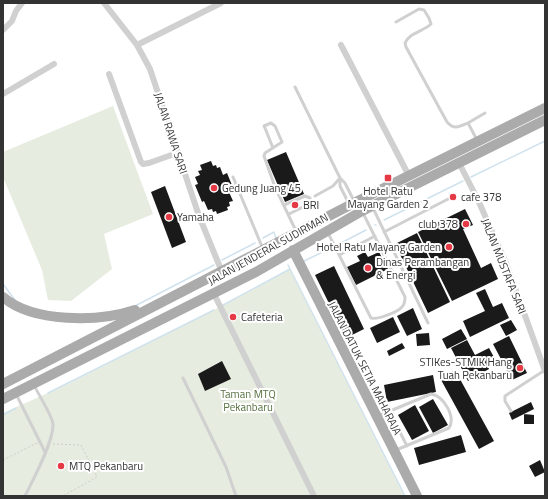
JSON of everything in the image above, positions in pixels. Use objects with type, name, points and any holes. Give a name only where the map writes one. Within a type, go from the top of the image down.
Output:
[{"type":"main road","name":"JALAN JENDERAL SUDIRMAN","points":[[6,382],[352,204],[545,108]]},
{"type":"main road","name":"JALAN JENDERAL SUDIRMAN","points":[[3,399],[214,294],[256,272],[362,211],[545,120]]},
{"type":"main road","name":"JALAN DATUK SETIA MAHARAJA","points":[[292,250],[417,496]]},
{"type":"main road","points":[[3,297],[26,311],[42,316],[76,318],[128,313],[167,300]]},
{"type":"main road","points":[[27,371],[33,384]]},
{"type":"main road","points":[[6,382],[15,393]]},
{"type":"street","points":[[3,30],[12,21],[16,11],[22,3]]},
{"type":"street","name":"JALAN RAWA SARI","points":[[104,3],[137,45],[145,58],[154,80],[199,216],[222,272]]},
{"type":"street","points":[[137,45],[221,3]]},
{"type":"street","points":[[342,45],[408,176]]},
{"type":"street","points":[[3,94],[54,64]]},
{"type":"street","points":[[109,74],[141,162],[143,164],[149,163],[177,153]]},
{"type":"street","name":"JALAN MUSTAFA SARI","points":[[459,163],[478,200],[506,264],[545,370]]},
{"type":"street","points":[[214,294],[314,496]]},
{"type":"lane","points":[[396,22],[419,10],[424,10],[430,18],[431,24],[409,37],[405,43],[447,122],[453,128],[456,128],[485,114]]},
{"type":"lane","points":[[295,87],[340,178],[345,183],[352,204]]},
{"type":"lane","points":[[273,148],[264,128],[264,126],[271,123],[275,126],[282,142],[273,148],[265,153],[264,156],[275,187],[297,233]]},
{"type":"lane","points":[[468,123],[478,142]]},
{"type":"lane","points":[[233,177],[263,251]]},
{"type":"lane","points":[[315,196],[333,186],[340,178]]},
{"type":"lane","points":[[340,178],[340,186],[352,204]]},
{"type":"lane","points":[[284,205],[305,196],[310,198],[311,204],[289,214]]},
{"type":"lane","points":[[384,232],[454,196]]},
{"type":"lane","points":[[372,206],[428,324]]},
{"type":"lane","points":[[327,231],[371,318],[378,318],[398,310],[403,306],[405,297],[362,211]]},
{"type":"lane","points":[[339,255],[375,236]]},
{"type":"lane","points":[[511,411],[505,400],[505,396],[545,370]]},
{"type":"lane","points":[[183,378],[226,467],[236,496]]},
{"type":"lane","points":[[25,496],[45,452],[53,424],[51,417],[33,384]]},
{"type":"lane","points":[[15,393],[45,452]]},
{"type":"lane","points":[[377,416],[431,394],[440,398],[448,410],[452,419],[452,424],[449,428],[394,451]]},
{"type":"lane","points":[[390,411],[407,446]]},
{"type":"path","points":[[3,460],[40,442]]},
{"type":"path","points":[[48,444],[81,445],[97,477],[63,496]]},
{"type":"green space","points":[[113,106],[153,214],[104,234],[112,269],[71,301],[48,300],[42,270],[3,177],[3,152]]},
{"type":"green space","name":"Taman MTQ Pekanbaru","points":[[290,269],[404,495],[3,496],[3,413],[68,384],[212,311]]},
{"type":"building","points":[[286,152],[304,194],[285,202],[267,160]]},
{"type":"building","name":"Gedung Juang 45","points":[[211,161],[213,166],[216,165],[217,168],[220,167],[223,175],[227,173],[234,190],[229,192],[233,201],[229,202],[230,206],[227,207],[228,210],[217,214],[216,211],[213,212],[212,209],[208,210],[204,201],[202,202],[195,185],[198,184],[195,177],[200,175],[198,171],[202,170],[200,165]]},
{"type":"building","name":"Yamaha","points":[[165,186],[186,242],[172,248],[151,192]]},
{"type":"building","name":"Hotel Ratu Mayang Garden","points":[[465,209],[473,225],[463,229],[481,268],[491,263],[498,279],[452,301],[418,232]]},
{"type":"building","points":[[417,233],[450,302],[428,313],[395,244]]},
{"type":"building","name":"Dinas Perambangan & Energi","points":[[365,252],[368,257],[379,252],[388,269],[356,285],[347,267],[360,261],[357,256]]},
{"type":"building","points":[[334,266],[364,329],[346,338],[315,275]]},
{"type":"building","points":[[485,289],[493,307],[502,303],[509,318],[470,337],[463,321],[485,311],[476,293]]},
{"type":"building","points":[[413,308],[422,329],[407,336],[397,316]]},
{"type":"building","points":[[393,317],[400,332],[377,343],[370,328]]},
{"type":"building","points":[[511,320],[517,330],[506,336],[500,325]]},
{"type":"building","points":[[461,329],[467,339],[447,349],[442,339]]},
{"type":"building","points":[[429,333],[430,345],[417,346],[416,334]]},
{"type":"building","points":[[509,336],[527,373],[512,380],[493,344]]},
{"type":"building","points":[[467,340],[475,355],[489,348],[496,361],[488,366],[489,369],[468,381],[451,348]]},
{"type":"building","points":[[402,343],[405,348],[389,356],[387,351]]},
{"type":"building","points":[[222,361],[231,379],[205,391],[198,374]]},
{"type":"building","points":[[455,370],[494,441],[479,449],[440,378]]},
{"type":"building","points":[[433,375],[436,392],[387,402],[384,385]]},
{"type":"building","points":[[433,399],[448,425],[433,433],[419,407]]},
{"type":"building","points":[[531,402],[534,409],[512,420],[509,413]]},
{"type":"building","points":[[415,405],[429,431],[412,440],[398,415]]},
{"type":"building","points":[[524,414],[534,415],[534,424],[524,424]]},
{"type":"building","points":[[461,435],[466,452],[419,465],[414,448]]},
{"type":"building","points":[[540,460],[545,472],[535,477],[529,466]]},
{"type":"waterway","points":[[471,177],[545,141]]},
{"type":"waterway","points":[[384,220],[463,181]]},
{"type":"waterway","points":[[339,244],[366,230]]},
{"type":"waterway","points":[[263,238],[274,232],[276,238]]},
{"type":"waterway","points":[[222,260],[255,243]]},
{"type":"waterway","points":[[304,261],[331,248]]},
{"type":"waterway","points":[[135,306],[214,265]]},
{"type":"waterway","points":[[288,265],[405,496]]},
{"type":"waterway","points":[[223,305],[290,269]]},
{"type":"waterway","points":[[3,284],[15,300]]},
{"type":"waterway","points":[[48,393],[214,310]]},
{"type":"waterway","points":[[3,415],[16,408]]},
{"type":"place","name":"Hotel Ratu Mayang Garden 2","points":[[388,178]]},
{"type":"place","name":"Gedung Juang 45","points":[[214,188]]},
{"type":"place","name":"cafe 378","points":[[453,197]]},
{"type":"place","name":"BRI","points":[[295,205]]},
{"type":"place","name":"Yamaha","points":[[169,217]]},
{"type":"place","name":"club 378","points":[[466,224]]},
{"type":"place","name":"Hotel Ratu Mayang Garden","points":[[449,247]]},
{"type":"place","name":"Dinas Perambangan & Energi","points":[[368,268]]},
{"type":"place","name":"Cafeteria","points":[[233,317]]},
{"type":"place","name":"STIKes-STMIK Hang Tuah Pekanbaru","points":[[520,368]]},
{"type":"place","name":"MTQ Pekanbaru","points":[[61,466]]}]
